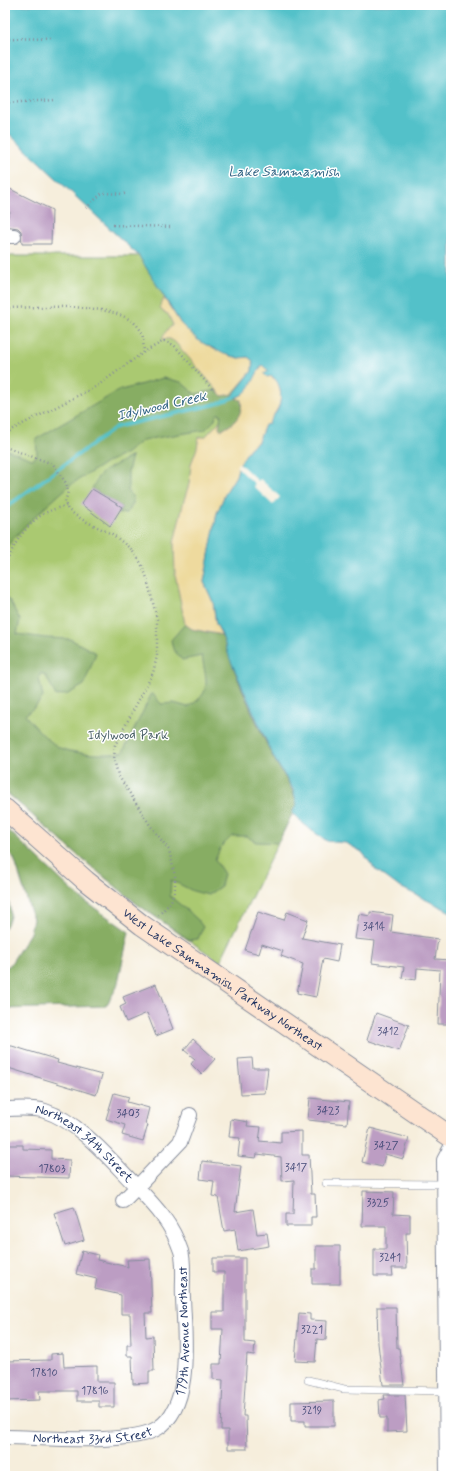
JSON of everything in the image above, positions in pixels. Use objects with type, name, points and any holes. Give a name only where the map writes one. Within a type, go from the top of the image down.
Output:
[{"type":"main road","name":"West Lake Sammamish Parkway Northeast","points":[[5,809],[86,881],[148,929],[451,1137]]},
{"type":"street","name":"Northeast 34th Street","points":[[5,1109],[44,1111],[67,1122],[85,1136],[137,1187],[123,1201]]},
{"type":"street","points":[[137,1187],[180,1142],[190,1115]]},
{"type":"street","points":[[447,1476],[449,1459],[446,1391],[444,1160],[451,1147]]},
{"type":"street","name":"179th Avenue Northeast","points":[[137,1187],[173,1229],[182,1253],[184,1369],[180,1393],[172,1412]]},
{"type":"street","name":"Northeast 33rd Street","points":[[5,1437],[116,1439],[141,1434],[158,1428],[172,1412]]},
{"type":"lane","points":[[326,1183],[444,1184]]},
{"type":"lane","points":[[308,1380],[344,1389],[446,1391]]},
{"type":"path","points":[[5,39],[53,40]]},
{"type":"path","points":[[5,103],[56,100]]},
{"type":"path","points":[[86,208],[102,193],[128,194]]},
{"type":"path","points":[[113,225],[170,226]]},
{"type":"path","points":[[5,308],[90,308],[105,310],[123,316],[135,324],[141,332],[144,352]]},
{"type":"path","points":[[5,432],[97,386],[144,352],[158,344],[168,341],[174,344],[212,389]]},
{"type":"path","points":[[5,447],[53,464],[66,483],[68,491],[65,502],[68,510],[83,520],[112,534],[132,549],[141,563],[152,597],[157,619],[158,642],[153,673],[115,745],[114,759],[118,775],[150,825],[169,850],[175,876],[175,888],[171,902],[148,929]]},
{"type":"path","points":[[5,569],[9,554],[16,542],[34,522],[50,510],[67,506]]},
{"type":"green space","name":"Idylwood Park","points":[[5,256],[139,256],[181,324],[248,357],[222,635],[238,678],[266,742],[297,804],[220,962],[137,904],[75,853],[5,791]]},
{"type":"green space","points":[[163,378],[181,382],[195,394],[216,390],[222,396],[232,394],[230,399],[236,398],[241,400],[241,410],[234,422],[221,430],[219,427],[221,414],[217,414],[214,421],[205,430],[143,440],[125,454],[106,463],[70,485],[31,520],[5,549],[5,449],[32,459],[37,455],[36,439],[118,391]]},
{"type":"green space","points":[[132,456],[128,472],[128,492],[133,497],[133,504],[127,513],[118,514],[122,507],[92,489],[98,477],[104,471]]},
{"type":"green space","points":[[5,597],[10,601],[20,620],[17,634],[46,638],[70,639],[96,653],[84,685],[68,694],[56,696],[46,676],[41,673],[39,678],[43,697],[36,706],[25,715],[53,744],[64,749],[81,753],[100,754],[123,752],[152,693],[161,704],[174,703],[188,707],[196,702],[206,686],[202,656],[182,660],[173,649],[171,640],[185,624],[192,629],[222,635],[252,712],[273,757],[290,785],[297,804],[278,843],[256,842],[246,836],[232,836],[221,847],[215,860],[224,874],[221,886],[208,895],[193,891],[171,880],[170,896],[197,919],[203,927],[198,939],[189,940],[137,904],[75,853],[5,791]]},
{"type":"green space","points":[[5,827],[79,897],[129,932],[117,987],[106,1006],[5,1009],[5,968],[10,965],[30,933],[33,919],[14,858],[5,849]]},
{"type":"green space","points":[[5,891],[10,905],[10,918],[5,928]]},
{"type":"sand","points":[[164,298],[181,324],[211,348],[239,358],[248,357],[253,361],[252,371],[232,394],[222,396],[175,342],[170,339],[162,339],[166,331],[173,325],[168,314],[163,312],[160,308]]},
{"type":"sand","points":[[263,364],[268,369],[270,376],[278,381],[281,395],[280,404],[269,424],[265,425],[258,442],[250,448],[239,465],[236,476],[226,492],[217,513],[204,582],[213,602],[216,624],[222,635],[192,629],[185,624],[175,574],[174,543],[189,484],[191,464],[197,448],[199,437],[205,437],[220,421],[219,427],[221,430],[234,422],[237,418],[242,405],[241,400],[236,398],[243,394]]},
{"type":"water","name":"Lake Sammamish","points":[[5,5],[451,5],[451,912],[398,886],[375,869],[362,852],[346,843],[327,841],[308,828],[292,813],[297,804],[293,789],[274,758],[230,659],[222,635],[216,624],[213,602],[204,582],[217,513],[226,492],[236,476],[239,465],[250,448],[258,442],[265,425],[269,424],[277,411],[281,397],[280,387],[272,376],[267,377],[264,374],[269,371],[262,365],[247,390],[243,394],[230,399],[252,371],[253,361],[248,357],[239,358],[224,354],[199,341],[181,324],[139,256],[5,130]]},
{"type":"pier","points":[[238,462],[258,481],[260,479],[280,497],[273,505],[253,486],[255,484],[237,467]]},
{"type":"building","points":[[10,189],[52,210],[51,244],[22,244],[21,231],[18,228],[5,226],[5,222],[10,212],[5,210],[5,200]]},
{"type":"building","points":[[92,489],[122,507],[110,526],[81,504]]},
{"type":"building","points":[[258,912],[284,920],[287,912],[308,920],[302,938],[340,945],[337,962],[323,959],[316,997],[297,993],[303,964],[281,956],[283,951],[262,944],[259,954],[245,950]]},
{"type":"building","points":[[370,912],[393,915],[391,932],[438,939],[435,959],[451,960],[451,1024],[438,1024],[440,970],[417,968],[416,980],[402,978],[404,967],[372,963],[375,941],[355,939],[359,914],[370,916]]},
{"type":"building","points":[[156,984],[173,1029],[156,1036],[147,1013],[126,1022],[120,1007],[126,1004],[123,997]]},
{"type":"building","points":[[376,1013],[409,1025],[399,1051],[367,1040]]},
{"type":"building","points":[[193,1039],[215,1059],[201,1074],[191,1064],[195,1059],[184,1050]]},
{"type":"building","points":[[5,1046],[12,1046],[58,1060],[57,1063],[102,1075],[96,1095],[5,1067]]},
{"type":"building","points":[[252,1058],[253,1068],[268,1068],[265,1093],[241,1094],[238,1059]]},
{"type":"building","points":[[114,1093],[129,1097],[127,1102],[149,1108],[145,1124],[148,1125],[143,1141],[122,1135],[125,1125],[106,1119]]},
{"type":"building","points":[[310,1098],[349,1102],[347,1124],[308,1120]]},
{"type":"building","points":[[231,1119],[248,1122],[247,1126],[261,1127],[259,1141],[281,1143],[281,1132],[302,1131],[302,1155],[309,1155],[311,1194],[315,1194],[316,1217],[311,1217],[311,1226],[286,1226],[286,1214],[293,1214],[294,1180],[282,1181],[281,1157],[257,1154],[256,1158],[238,1156],[240,1138],[229,1137]]},
{"type":"building","points":[[370,1128],[409,1138],[403,1159],[385,1154],[382,1167],[362,1162]]},
{"type":"building","points":[[5,1145],[23,1145],[23,1149],[51,1150],[51,1159],[70,1160],[69,1178],[5,1176]]},
{"type":"building","points":[[202,1161],[241,1166],[235,1212],[253,1209],[257,1234],[267,1233],[269,1246],[238,1251],[235,1229],[224,1231],[218,1197],[212,1196],[214,1181],[200,1179]]},
{"type":"building","points":[[363,1191],[394,1192],[393,1214],[410,1215],[410,1233],[406,1233],[407,1268],[392,1268],[393,1276],[374,1276],[374,1249],[386,1249],[386,1226],[362,1226]]},
{"type":"building","points":[[74,1207],[84,1240],[65,1246],[54,1213]]},
{"type":"building","points":[[316,1246],[340,1246],[340,1284],[312,1284],[312,1269],[316,1269]]},
{"type":"building","points":[[82,1251],[98,1255],[97,1260],[128,1267],[127,1260],[150,1259],[152,1313],[145,1313],[146,1337],[153,1336],[154,1371],[149,1371],[149,1383],[133,1384],[132,1356],[127,1356],[127,1345],[131,1345],[130,1314],[121,1314],[121,1295],[95,1289],[97,1279],[76,1274]]},
{"type":"building","points":[[213,1258],[245,1258],[245,1342],[255,1343],[254,1355],[247,1354],[243,1416],[246,1416],[247,1449],[228,1449],[228,1430],[221,1430],[223,1380],[213,1379],[213,1364],[221,1364],[223,1329],[212,1329],[212,1312],[224,1312],[224,1272],[213,1272]]},
{"type":"building","points":[[377,1307],[396,1307],[397,1348],[399,1348],[404,1385],[383,1385],[378,1343]]},
{"type":"building","points":[[299,1313],[310,1314],[310,1320],[327,1321],[326,1340],[317,1339],[315,1362],[295,1361]]},
{"type":"building","points":[[63,1353],[64,1367],[97,1366],[97,1382],[114,1382],[114,1407],[99,1407],[99,1401],[77,1401],[77,1391],[39,1391],[40,1400],[5,1401],[5,1361],[51,1360],[51,1354]]},
{"type":"building","points":[[384,1395],[405,1395],[407,1431],[387,1432],[387,1418],[380,1418],[379,1400],[385,1399]]},
{"type":"building","points":[[334,1401],[334,1426],[305,1426],[305,1421],[291,1421],[291,1402]]},
{"type":"waterway","name":"Idylwood Creek","points":[[5,508],[116,427],[216,404],[234,397]]}]
